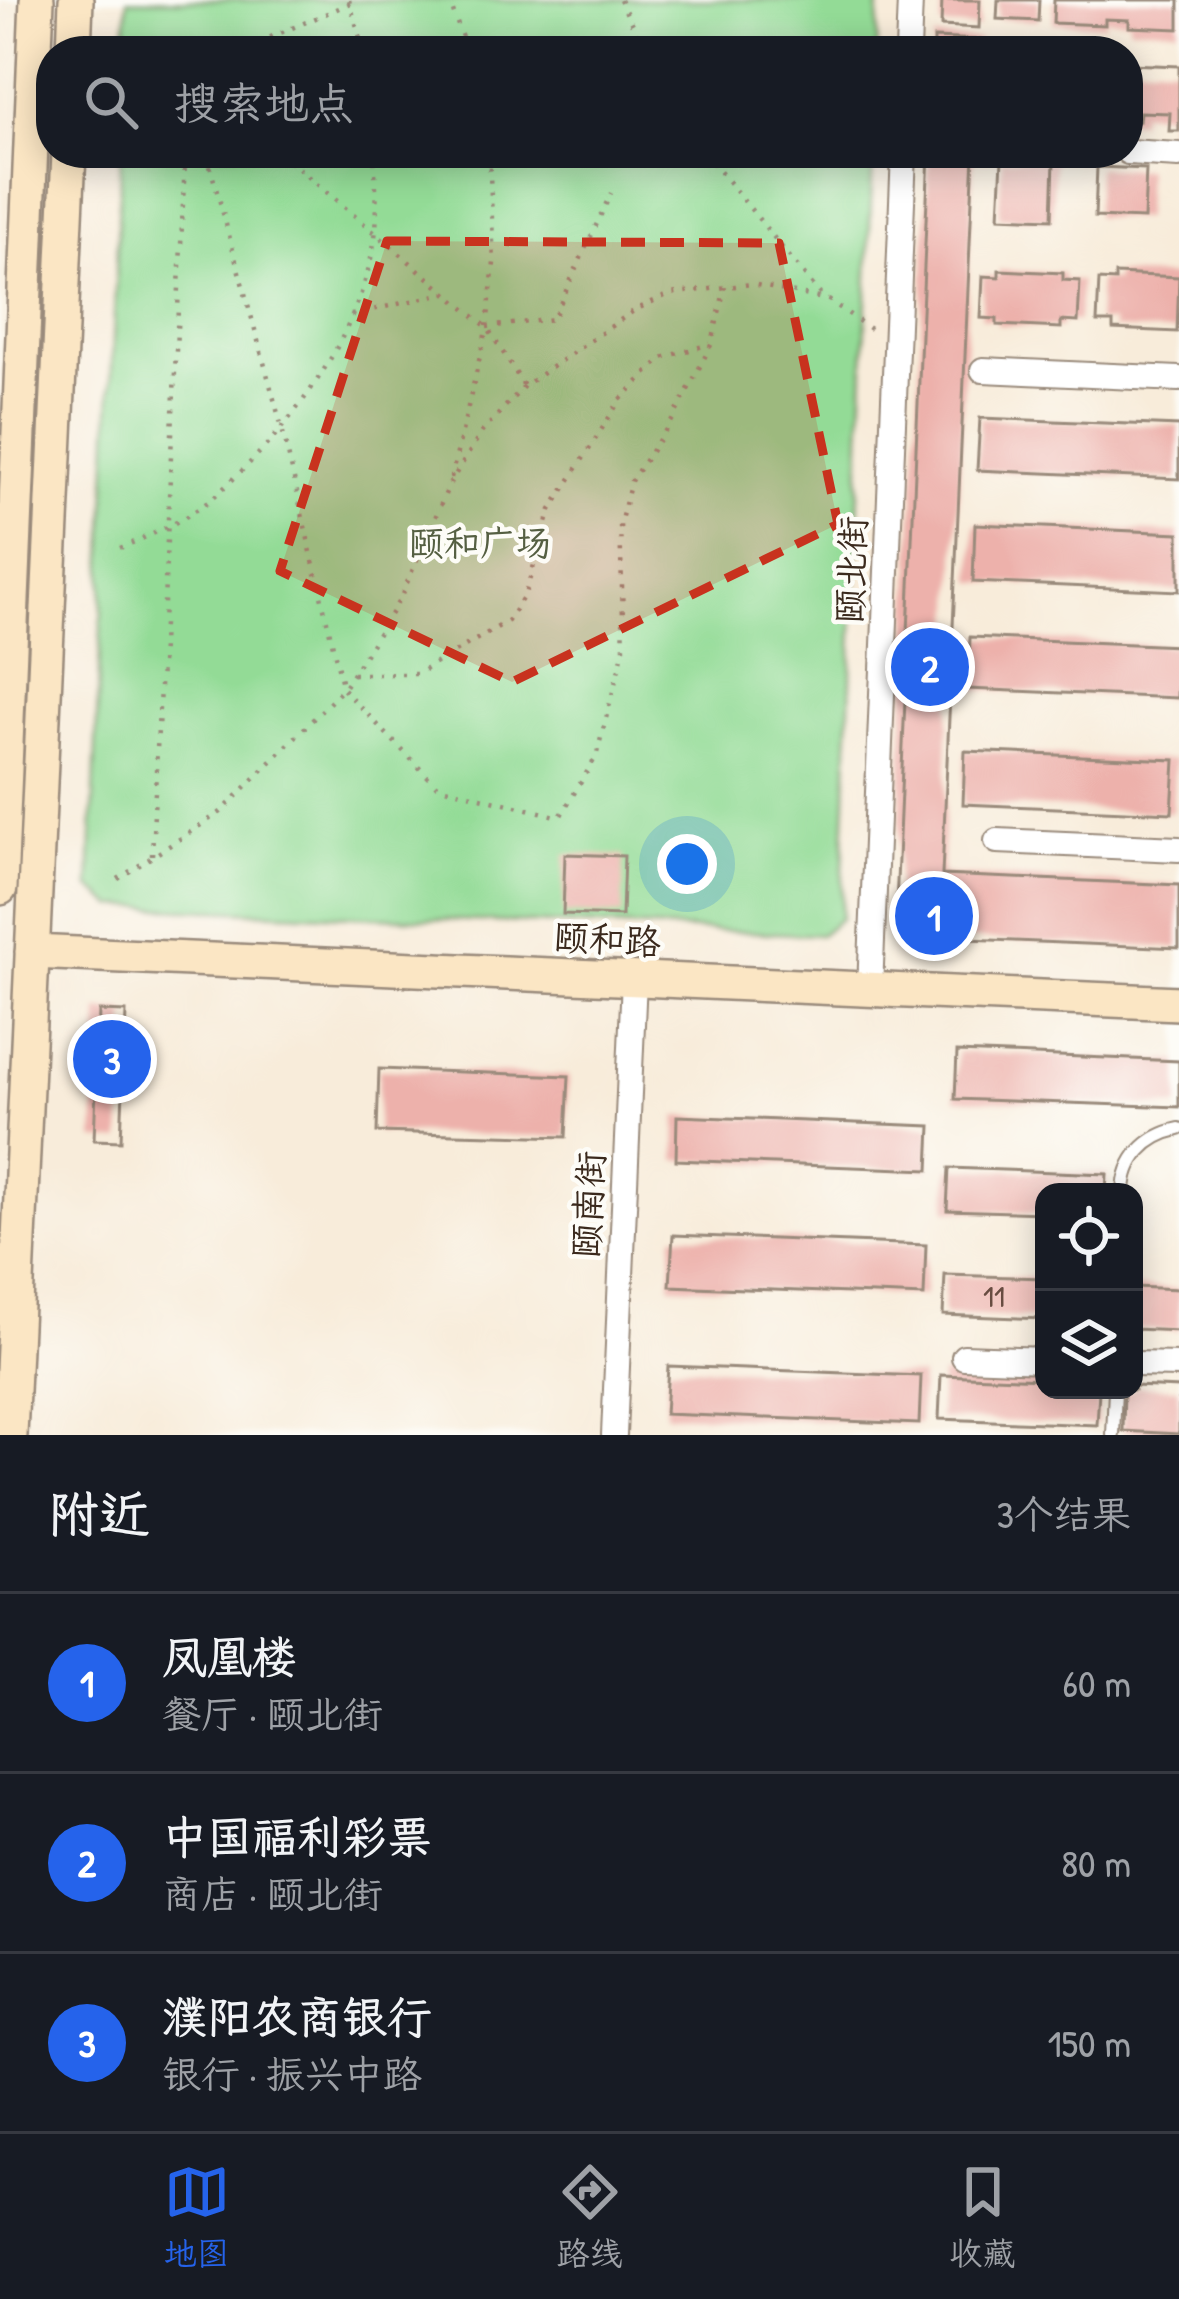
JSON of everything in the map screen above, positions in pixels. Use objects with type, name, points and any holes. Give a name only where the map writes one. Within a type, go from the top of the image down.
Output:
[{"type":"street","points":[[0,889],[11,345],[37,0]]},
{"type":"street","points":[[75,36],[76,0]]},
{"type":"street","points":[[909,36],[910,0]]},
{"type":"street","points":[[1143,153],[1179,155]]},
{"type":"street","points":[[10,1435],[68,168]]},
{"type":"street","name":"颐北街","points":[[870,989],[903,168]]},
{"type":"street","points":[[983,370],[1179,379]]},
{"type":"street","points":[[998,841],[1179,849]]},
{"type":"street","name":"颐和路","points":[[32,952],[1179,1003]]},
{"type":"street","name":"颐南街","points":[[614,1435],[634,979]]},
{"type":"street","points":[[964,1357],[1035,1360]]},
{"type":"street","points":[[1143,1364],[1179,1365]]},
{"type":"lane","points":[[1124,1183],[1125,1172],[1148,1141],[1179,1129]]},
{"type":"lane","points":[[1113,1435],[1115,1399]]},
{"type":"path","points":[[273,36],[358,0]]},
{"type":"path","points":[[449,0],[461,36]]},
{"type":"path","points":[[620,0],[638,36]]},
{"type":"path","points":[[349,2],[359,36]]},
{"type":"path","points":[[152,855],[184,168]]},
{"type":"path","points":[[211,168],[282,428],[344,689],[437,786],[560,817],[596,757],[624,649],[620,524],[631,481],[674,419],[712,343],[725,287]]},
{"type":"path","points":[[297,168],[487,327],[524,386]]},
{"type":"path","points":[[120,548],[215,497],[282,428],[318,378],[344,337],[375,236],[374,168]]},
{"type":"path","points":[[450,483],[487,327],[494,263],[490,168]]},
{"type":"path","points":[[717,168],[773,241],[828,300],[896,346]]},
{"type":"path","points":[[487,327],[553,319],[611,193]]},
{"type":"path","points":[[118,880],[221,812],[344,689],[400,598],[450,483],[482,432],[524,386],[635,310],[669,294],[752,284],[828,300]]},
{"type":"path","points":[[351,315],[445,293]]},
{"type":"path","points":[[352,674],[417,674],[508,621],[525,594],[551,510],[620,400],[662,358],[712,343]]},
{"type":"highlighted area","points":[[387,241],[779,243],[838,524],[512,682],[280,571]]},
{"type":"green space","points":[[127,0],[879,0],[878,36],[126,36]]},
{"type":"green space","name":"颐和广场","points":[[120,168],[872,168],[841,918],[820,935],[113,906],[90,887]]},
{"type":"building","points":[[942,0],[980,0],[979,28],[941,26]]},
{"type":"building","points":[[998,0],[1039,0],[1038,21],[997,19]]},
{"type":"building","points":[[1054,0],[1179,0],[1179,29],[1129,27],[1129,20],[1105,19],[1105,25],[1053,23]]},
{"type":"building","points":[[1143,65],[1179,66],[1179,131],[1169,131],[1170,113],[1143,112]]},
{"type":"building","points":[[928,168],[973,168],[942,875],[1179,885],[1179,948],[923,937],[912,933],[896,905]]},
{"type":"building","points":[[1002,168],[1054,168],[1052,219],[999,217]]},
{"type":"building","points":[[1097,168],[1146,169],[1144,219],[1095,217]]},
{"type":"building","points":[[999,270],[1063,273],[1063,280],[1080,281],[1078,322],[1061,321],[1061,328],[997,325],[997,319],[981,318],[983,276],[999,277]]},
{"type":"building","points":[[1115,274],[1179,277],[1177,332],[1113,329],[1113,322],[1097,322],[1099,280],[1115,281]]},
{"type":"building","points":[[980,418],[1179,426],[1179,479],[977,470]]},
{"type":"building","points":[[975,524],[1179,533],[1179,591],[973,582]]},
{"type":"building","points":[[970,637],[1179,646],[1177,698],[968,689]]},
{"type":"building","points":[[965,751],[1175,760],[1172,813],[963,804]]},
{"type":"building","points":[[565,854],[624,856],[622,916],[563,914]]},
{"type":"building","points":[[99,1011],[126,1012],[121,1141],[94,1140]]},
{"type":"building","points":[[957,1052],[1179,1061],[1179,1107],[955,1099]]},
{"type":"building","points":[[379,1069],[569,1076],[566,1137],[377,1132]]},
{"type":"building","points":[[677,1116],[931,1126],[929,1170],[676,1160]]},
{"type":"building","points":[[949,1168],[1107,1174],[1106,1183],[1035,1183],[1035,1213],[947,1210]]},
{"type":"building","points":[[673,1235],[926,1245],[924,1296],[670,1286]]},
{"type":"building","points":[[945,1275],[1035,1278],[1035,1319],[943,1315]]},
{"type":"building","points":[[1143,1287],[1179,1289],[1179,1331],[1143,1329]]},
{"type":"building","points":[[668,1366],[921,1376],[919,1424],[665,1414]]},
{"type":"building","points":[[941,1375],[1035,1379],[1035,1399],[1098,1399],[1097,1425],[939,1419]]},
{"type":"building","points":[[1143,1386],[1179,1388],[1179,1434],[1123,1431],[1124,1399],[1143,1399]]},
{"type":"place","name":"中国福利彩票","points":[[930,667]]},
{"type":"place","name":"凤凰楼","points":[[934,916]]},
{"type":"place","name":"濮阳农商银行","points":[[112,1059]]}]
